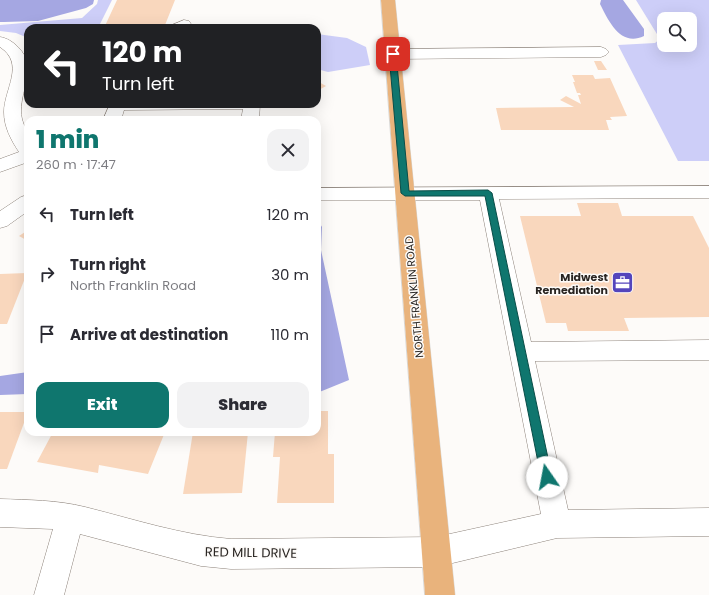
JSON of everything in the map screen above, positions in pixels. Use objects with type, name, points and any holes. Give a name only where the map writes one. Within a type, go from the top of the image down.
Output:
[{"type":"main road","name":"NORTH FRANKLIN ROAD","points":[[388,0],[440,595]]},
{"type":"street","points":[[0,42],[16,52],[21,63],[13,104],[13,113],[18,136],[24,145]]},
{"type":"street","points":[[393,54],[601,52]]},
{"type":"street","points":[[0,166],[24,157]]},
{"type":"street","points":[[321,194],[709,192]]},
{"type":"street","points":[[488,193],[557,524]]},
{"type":"street","points":[[0,221],[24,205]]},
{"type":"street","points":[[521,352],[709,350]]},
{"type":"street","name":"RED MILL DRIVE","points":[[0,513],[51,515],[85,521],[201,551],[231,554],[436,552],[557,524],[709,522]]},
{"type":"street","points":[[49,595],[70,519]]},
{"type":"shaded area","points":[[0,0],[94,0],[93,4],[86,8],[38,21],[0,22]]},
{"type":"shaded area","points":[[98,0],[112,0],[100,24],[24,24],[24,36],[16,33],[0,31],[0,25],[82,18],[97,4]]},
{"type":"shaded area","points":[[601,0],[623,0],[644,29],[644,36],[636,39],[629,38],[617,31],[600,4]]},
{"type":"shaded area","points":[[636,0],[709,0],[709,161],[678,161],[618,45],[655,43],[657,41],[657,52],[697,52],[697,12],[657,12],[657,34]]},
{"type":"shaded area","points":[[321,35],[347,38],[366,47],[370,65],[328,72],[321,70]]},
{"type":"shaded area","points":[[321,225],[322,227],[321,250]]},
{"type":"shaded area","points":[[321,250],[349,380],[321,391]]},
{"type":"shaded area","points":[[24,373],[24,394],[0,395],[0,376]]},
{"type":"building","points":[[117,0],[175,0],[165,24],[106,24]]},
{"type":"building","points":[[594,61],[601,61],[607,70],[598,70]]},
{"type":"building","points":[[572,75],[593,75],[595,79],[610,78],[627,116],[610,117],[612,120],[606,120],[609,130],[501,130],[496,108],[574,107],[560,100],[566,96],[581,104],[578,95],[581,95],[580,93],[577,93]]},
{"type":"building","points":[[321,83],[326,86],[321,89]]},
{"type":"building","name":"Midwest Remediation","points":[[577,203],[618,203],[622,216],[693,216],[709,248],[709,317],[624,318],[629,331],[568,331],[566,323],[546,323],[520,216],[581,216]]},
{"type":"building","points":[[24,233],[24,239],[19,236]]},
{"type":"building","points":[[24,273],[24,281],[7,324],[0,324],[0,274]]},
{"type":"building","points":[[321,411],[328,411],[328,454],[334,454],[334,503],[277,503],[280,457],[273,457],[275,436],[321,436]]},
{"type":"building","points":[[0,412],[24,412],[24,423],[7,469],[0,469]]},
{"type":"building","points":[[51,436],[163,436],[148,474],[99,465],[98,473],[37,462]]},
{"type":"building","points":[[192,436],[248,436],[242,493],[183,494]]},
{"type":"place","name":"Midwest Remediation","points":[[623,283]]},
{"type":"route","points":[[393,54],[405,193],[488,193],[547,477]]}]
